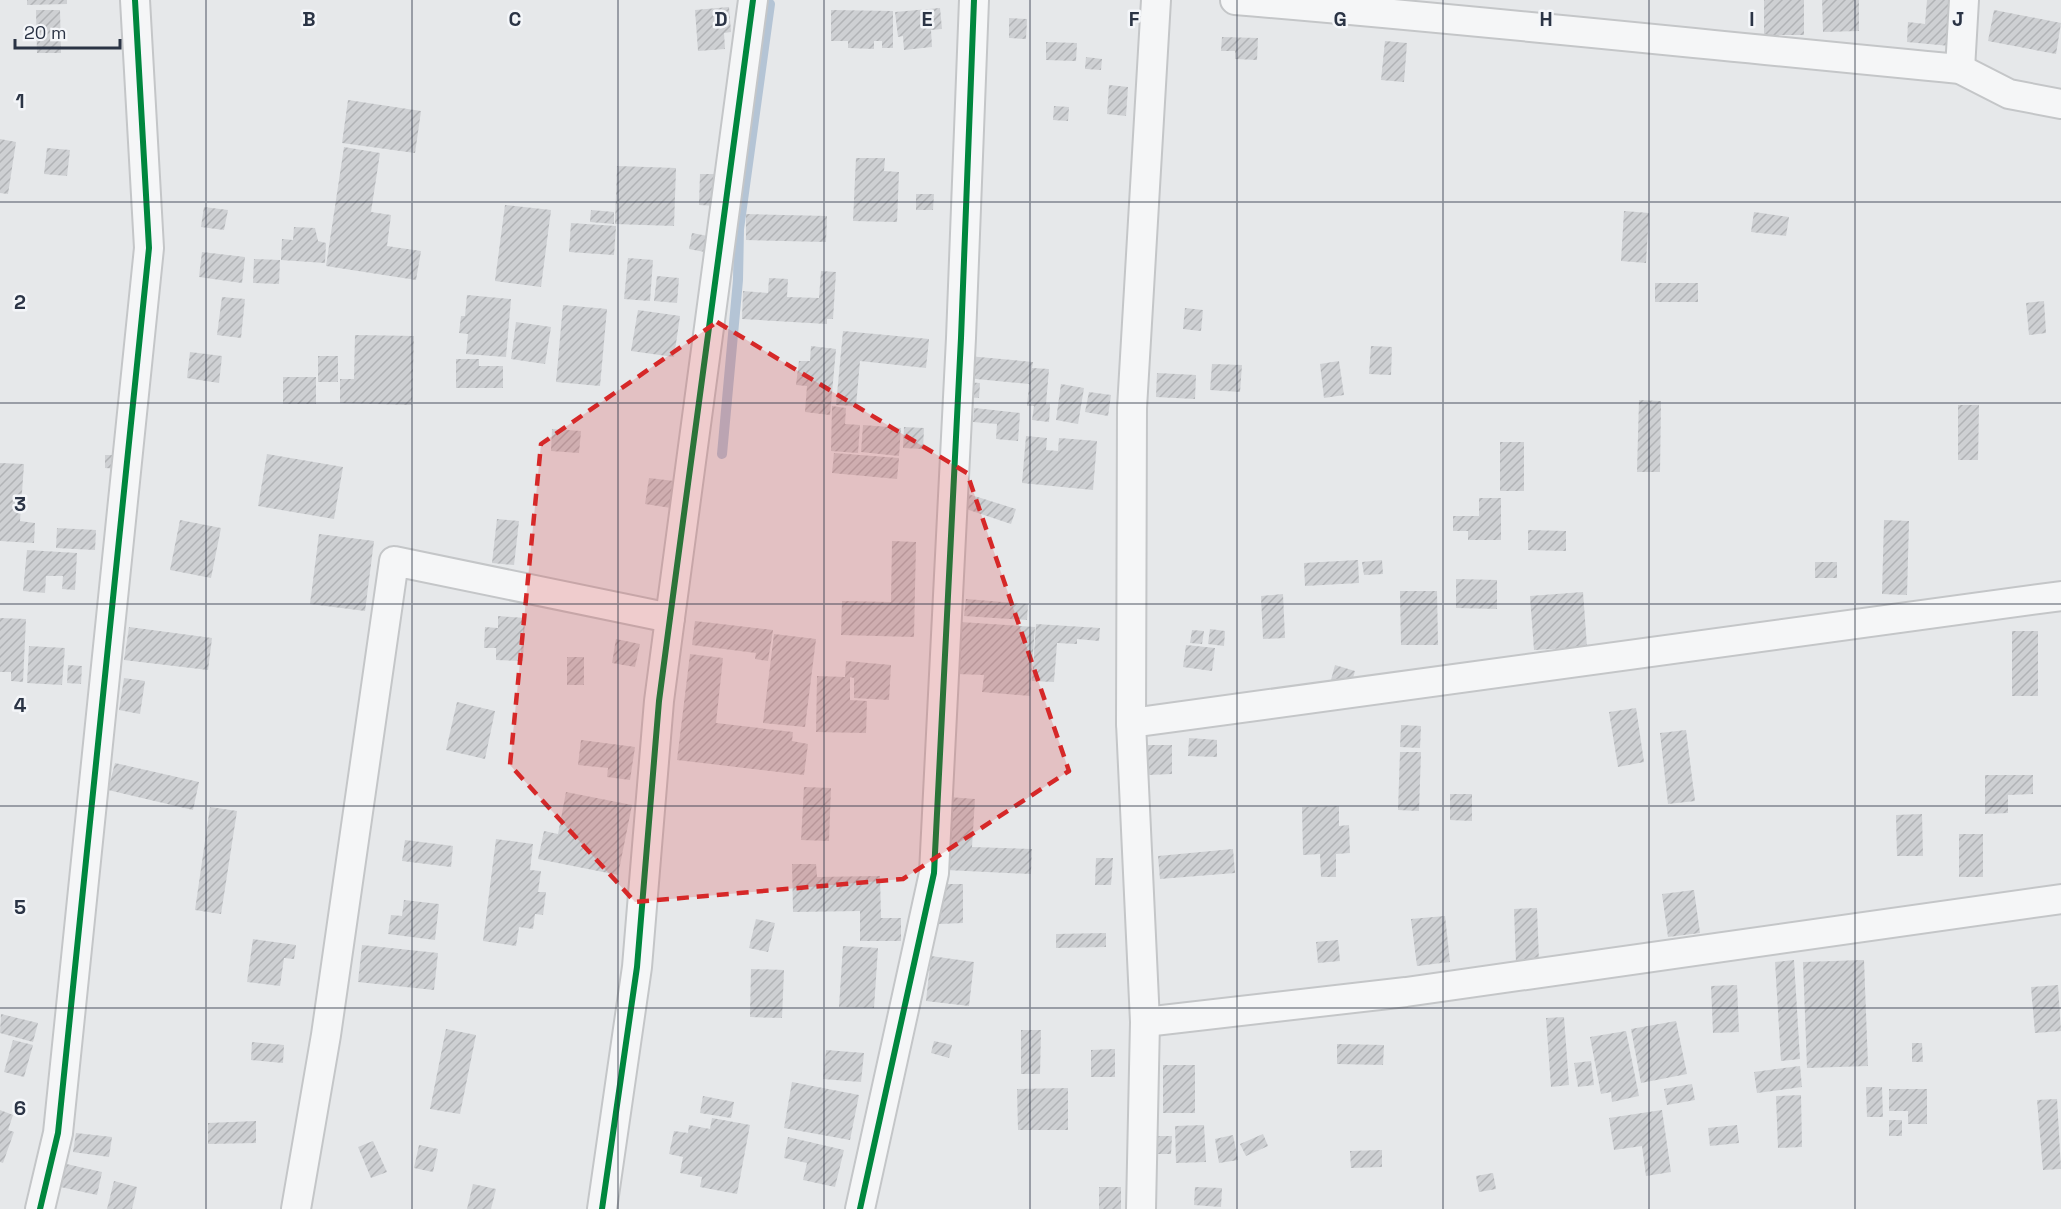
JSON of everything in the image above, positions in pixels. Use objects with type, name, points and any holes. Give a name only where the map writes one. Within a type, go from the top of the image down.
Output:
[{"type":"street","points":[[40,1209],[58,1133],[149,248],[135,0]]},
{"type":"street","points":[[602,1209],[637,967],[659,701],[753,0]]},
{"type":"street","points":[[860,1209],[934,873],[961,338],[974,0]]},
{"type":"street","points":[[1141,1209],[1145,1022],[1131,723],[1132,408],[1156,0]]},
{"type":"street","points":[[1235,0],[1509,23],[1960,69],[2009,94],[2061,104]]},
{"type":"street","points":[[1960,69],[1964,0]]},
{"type":"street","points":[[296,1209],[327,1023],[394,561],[670,618]]},
{"type":"street","points":[[1131,723],[2061,596]]},
{"type":"street","points":[[1145,1022],[1406,992],[2061,899]]},
{"type":"highlighted area","points":[[717,322],[967,473],[1069,771],[903,879],[635,902],[510,765],[541,444]]},
{"type":"building","points":[[27,0],[67,0],[67,4],[27,5]]},
{"type":"building","points":[[1764,0],[1804,0],[1804,35],[1764,35]]},
{"type":"building","points":[[1822,0],[1859,0],[1859,31],[1823,32]]},
{"type":"building","points":[[1927,0],[1955,0],[1950,46],[1907,42],[1908,22],[1925,24]]},
{"type":"building","points":[[729,7],[731,32],[724,33],[725,49],[698,51],[695,10]]},
{"type":"building","points":[[940,8],[942,29],[931,30],[932,47],[904,50],[903,36],[898,37],[895,12]]},
{"type":"building","points":[[36,10],[60,10],[61,53],[37,53]]},
{"type":"building","points":[[831,10],[893,11],[893,48],[882,48],[882,41],[874,41],[874,49],[848,48],[848,41],[831,41]]},
{"type":"building","points":[[1994,10],[2061,23],[2056,54],[1988,41]]},
{"type":"building","points":[[1009,18],[1027,19],[1026,39],[1009,38]]},
{"type":"building","points":[[1222,37],[1258,38],[1257,60],[1235,59],[1235,51],[1221,51]]},
{"type":"building","points":[[1385,41],[1407,43],[1404,82],[1381,80]]},
{"type":"building","points":[[1046,42],[1077,43],[1076,61],[1046,60]]},
{"type":"building","points":[[1086,57],[1102,59],[1101,70],[1085,69]]},
{"type":"building","points":[[1109,85],[1128,87],[1126,116],[1107,114]]},
{"type":"building","points":[[348,100],[421,111],[415,153],[342,143]]},
{"type":"building","points":[[1054,106],[1069,107],[1068,121],[1053,120]]},
{"type":"building","points":[[0,139],[16,142],[8,194],[0,193]]},
{"type":"building","points":[[344,147],[380,153],[371,212],[391,215],[387,246],[421,251],[416,280],[326,266]]},
{"type":"building","points":[[47,148],[70,150],[67,176],[44,174]]},
{"type":"building","points":[[856,158],[885,158],[884,171],[899,172],[897,222],[853,221]]},
{"type":"building","points":[[617,166],[676,168],[674,226],[615,224]]},
{"type":"building","points":[[700,174],[718,174],[718,206],[699,205]]},
{"type":"building","points":[[916,194],[934,194],[933,210],[916,210]]},
{"type":"building","points":[[505,205],[551,210],[541,287],[495,281]]},
{"type":"building","points":[[204,207],[228,210],[224,230],[201,227]]},
{"type":"building","points":[[591,210],[614,212],[614,224],[590,222]]},
{"type":"building","points":[[1624,211],[1649,213],[1646,263],[1621,261]]},
{"type":"building","points":[[1754,212],[1789,217],[1786,236],[1751,232]]},
{"type":"building","points":[[746,214],[827,216],[826,242],[746,240]]},
{"type":"building","points":[[571,223],[616,226],[614,255],[569,252]]},
{"type":"building","points":[[294,227],[315,228],[318,241],[326,243],[325,263],[281,260],[282,239],[293,240]]},
{"type":"building","points":[[692,233],[713,237],[710,253],[689,249]]},
{"type":"building","points":[[202,252],[245,257],[242,283],[199,277]]},
{"type":"building","points":[[628,258],[653,260],[650,301],[624,299]]},
{"type":"building","points":[[254,259],[280,260],[279,284],[253,283]]},
{"type":"building","points":[[821,271],[836,272],[833,319],[827,319],[827,324],[742,319],[743,291],[768,293],[769,278],[788,279],[787,297],[819,298]]},
{"type":"building","points":[[657,276],[679,278],[677,303],[654,301]]},
{"type":"building","points":[[1655,283],[1698,283],[1698,302],[1655,302]]},
{"type":"building","points":[[467,295],[511,299],[506,357],[466,354],[468,334],[459,333],[461,316],[465,316]]},
{"type":"building","points":[[222,297],[245,299],[241,338],[217,335]]},
{"type":"building","points":[[2044,301],[2046,333],[2029,335],[2026,303]]},
{"type":"building","points":[[563,305],[607,309],[600,386],[556,382]]},
{"type":"building","points":[[1185,308],[1203,310],[1201,331],[1183,329]]},
{"type":"building","points":[[638,310],[680,316],[674,357],[631,351]]},
{"type":"building","points":[[516,322],[551,327],[545,364],[511,359]]},
{"type":"building","points":[[843,331],[929,339],[926,368],[860,361],[856,406],[836,405]]},
{"type":"building","points":[[355,335],[414,336],[412,405],[340,403],[340,379],[354,379]]},
{"type":"building","points":[[811,346],[836,349],[830,415],[805,412],[807,386],[796,385],[799,361],[810,361]]},
{"type":"building","points":[[1371,346],[1392,347],[1391,375],[1369,374]]},
{"type":"building","points":[[190,352],[222,356],[219,383],[187,378]]},
{"type":"building","points":[[318,356],[338,356],[338,382],[318,382]]},
{"type":"building","points":[[968,356],[1033,362],[1032,368],[1049,369],[1046,404],[1050,404],[1049,422],[1032,420],[1034,406],[1027,406],[1029,384],[966,378]]},
{"type":"building","points":[[456,359],[479,359],[479,366],[503,366],[503,388],[456,388]]},
{"type":"building","points":[[1339,361],[1344,395],[1324,398],[1320,364]]},
{"type":"building","points":[[1212,364],[1242,365],[1240,392],[1210,390]]},
{"type":"building","points":[[1157,373],[1196,375],[1195,399],[1156,397]]},
{"type":"building","points":[[283,377],[316,377],[316,404],[283,404]]},
{"type":"building","points":[[965,382],[980,383],[979,398],[964,397]]},
{"type":"building","points":[[1061,384],[1084,388],[1078,424],[1056,420]]},
{"type":"building","points":[[1089,392],[1111,395],[1108,416],[1085,412]]},
{"type":"building","points":[[1639,400],[1661,401],[1660,472],[1637,472]]},
{"type":"building","points":[[1958,405],[1979,405],[1978,460],[1958,460]]},
{"type":"building","points":[[832,406],[846,408],[845,424],[860,425],[858,453],[831,451]]},
{"type":"building","points":[[974,408],[1020,413],[1018,441],[996,439],[997,424],[973,422]]},
{"type":"building","points":[[863,425],[901,428],[899,456],[861,452]]},
{"type":"building","points":[[904,427],[924,428],[923,449],[903,448]]},
{"type":"building","points":[[552,429],[581,431],[579,453],[551,451]]},
{"type":"building","points":[[1026,436],[1047,438],[1046,450],[1058,451],[1059,438],[1097,441],[1093,490],[1022,483]]},
{"type":"building","points":[[1500,442],[1524,442],[1524,491],[1500,491]]},
{"type":"building","points":[[834,453],[899,458],[897,479],[832,473]]},
{"type":"building","points":[[267,454],[343,467],[334,519],[258,506]]},
{"type":"building","points":[[105,455],[121,455],[121,469],[105,468]]},
{"type":"building","points":[[0,463],[24,464],[20,521],[35,523],[34,543],[0,541]]},
{"type":"building","points":[[649,478],[674,481],[671,508],[645,504]]},
{"type":"building","points":[[968,494],[1016,509],[1011,524],[963,508]]},
{"type":"building","points":[[1479,498],[1501,498],[1501,540],[1468,540],[1468,531],[1453,531],[1453,516],[1479,516]]},
{"type":"building","points":[[497,519],[519,521],[514,565],[492,563]]},
{"type":"building","points":[[180,520],[221,528],[211,578],[170,570]]},
{"type":"building","points":[[1884,520],[1909,521],[1907,595],[1882,594]]},
{"type":"building","points":[[57,528],[96,530],[95,550],[56,548]]},
{"type":"building","points":[[1528,530],[1566,531],[1566,551],[1528,550]]},
{"type":"building","points":[[319,534],[374,541],[365,611],[310,604]]},
{"type":"building","points":[[892,541],[916,542],[914,637],[841,635],[842,601],[891,602]]},
{"type":"building","points":[[27,550],[77,553],[75,590],[62,589],[63,576],[46,576],[45,593],[23,591]]},
{"type":"building","points":[[1358,560],[1359,583],[1305,586],[1304,563]]},
{"type":"building","points":[[1382,560],[1383,574],[1364,575],[1362,562]]},
{"type":"building","points":[[1815,562],[1837,562],[1837,578],[1815,578]]},
{"type":"building","points":[[1456,579],[1497,580],[1497,609],[1456,608]]},
{"type":"building","points":[[1400,591],[1437,591],[1438,645],[1401,645]]},
{"type":"building","points":[[1583,592],[1587,647],[1534,650],[1530,596]]},
{"type":"building","points":[[1283,594],[1285,638],[1263,639],[1261,596]]},
{"type":"building","points":[[966,599],[1028,604],[1027,620],[964,616]]},
{"type":"building","points":[[498,616],[525,618],[523,661],[496,660],[496,648],[484,648],[485,627],[498,628]]},
{"type":"building","points":[[0,618],[26,619],[23,682],[11,681],[11,672],[0,672]]},
{"type":"building","points":[[695,621],[773,630],[768,661],[755,659],[756,653],[692,645]]},
{"type":"building","points":[[960,622],[1035,627],[1030,696],[982,692],[984,675],[957,674]]},
{"type":"building","points":[[1036,624],[1100,628],[1099,641],[1077,639],[1077,644],[1057,643],[1054,682],[1032,681]]},
{"type":"building","points":[[129,627],[212,638],[208,670],[124,660]]},
{"type":"building","points":[[1210,629],[1225,631],[1224,646],[1208,644]]},
{"type":"building","points":[[1192,630],[1204,631],[1202,644],[1190,643]]},
{"type":"building","points":[[2012,631],[2038,631],[2038,696],[2012,696]]},
{"type":"building","points":[[774,634],[816,639],[805,727],[763,723]]},
{"type":"building","points":[[616,639],[640,644],[635,667],[612,663]]},
{"type":"building","points":[[1186,645],[1215,648],[1212,671],[1183,667]]},
{"type":"building","points":[[29,646],[65,648],[62,685],[27,683]]},
{"type":"building","points":[[690,654],[723,658],[716,723],[793,732],[792,741],[808,744],[804,775],[677,760]]},
{"type":"building","points":[[567,657],[584,657],[584,685],[567,685]]},
{"type":"building","points":[[846,661],[891,665],[889,700],[854,698],[854,678],[850,677],[850,700],[867,701],[866,733],[816,732],[817,676],[845,677]]},
{"type":"building","points":[[68,665],[82,666],[81,684],[67,683]]},
{"type":"building","points":[[1335,665],[1355,671],[1351,685],[1331,680]]},
{"type":"building","points":[[124,678],[145,681],[140,714],[119,710]]},
{"type":"building","points":[[457,702],[495,711],[485,759],[446,750]]},
{"type":"building","points":[[1636,708],[1644,762],[1618,767],[1609,712]]},
{"type":"building","points":[[1401,725],[1421,726],[1420,748],[1400,747]]},
{"type":"building","points":[[1686,730],[1695,801],[1668,804],[1660,733]]},
{"type":"building","points":[[1189,738],[1217,740],[1217,757],[1188,756]]},
{"type":"building","points":[[581,740],[635,747],[630,780],[607,777],[608,768],[578,765]]},
{"type":"building","points":[[1146,745],[1172,745],[1172,774],[1147,775]]},
{"type":"building","points":[[1400,752],[1421,752],[1419,811],[1398,810]]},
{"type":"building","points":[[115,763],[199,782],[193,810],[108,790]]},
{"type":"building","points":[[1985,775],[2033,775],[2033,794],[2008,795],[2008,813],[1985,814]]},
{"type":"building","points":[[804,787],[831,788],[829,841],[801,840]]},
{"type":"building","points":[[566,792],[632,805],[618,875],[538,859],[544,831],[558,834]]},
{"type":"building","points":[[1450,794],[1472,794],[1472,821],[1450,820]]},
{"type":"building","points":[[949,797],[975,799],[972,847],[1032,849],[1031,874],[946,870]]},
{"type":"building","points":[[1339,806],[1339,826],[1349,825],[1350,853],[1336,854],[1336,877],[1321,877],[1320,854],[1303,855],[1302,807]]},
{"type":"building","points":[[210,807],[237,811],[221,914],[195,910]]},
{"type":"building","points":[[1922,814],[1923,856],[1897,856],[1896,815]]},
{"type":"building","points":[[1959,834],[1983,834],[1983,877],[1959,877]]},
{"type":"building","points":[[496,839],[533,844],[530,870],[541,871],[538,892],[546,892],[543,915],[535,914],[533,929],[519,927],[516,946],[483,941]]},
{"type":"building","points":[[405,840],[453,846],[451,867],[402,861]]},
{"type":"building","points":[[1233,849],[1235,873],[1160,879],[1158,856]]},
{"type":"building","points":[[1096,858],[1113,858],[1111,885],[1095,885]]},
{"type":"building","points":[[792,864],[816,864],[817,877],[880,876],[881,918],[901,918],[901,941],[860,941],[860,911],[793,912]]},
{"type":"building","points":[[939,884],[963,884],[963,923],[939,924]]},
{"type":"building","points":[[1694,890],[1700,933],[1668,937],[1662,894]]},
{"type":"building","points":[[404,900],[439,904],[435,940],[388,934],[391,915],[402,916]]},
{"type":"building","points":[[1537,908],[1539,962],[1516,963],[1514,909]]},
{"type":"building","points":[[1445,916],[1450,962],[1417,966],[1411,919]]},
{"type":"building","points":[[756,919],[775,923],[768,952],[749,948]]},
{"type":"building","points":[[1106,933],[1106,947],[1056,948],[1056,934]]},
{"type":"building","points":[[253,939],[296,945],[294,959],[284,958],[280,986],[247,982]]},
{"type":"building","points":[[1338,940],[1340,961],[1318,963],[1316,942]]},
{"type":"building","points":[[362,945],[438,953],[434,990],[358,982]]},
{"type":"building","points":[[843,946],[878,948],[874,1008],[839,1007]]},
{"type":"building","points":[[931,956],[974,962],[969,1006],[926,1001]]},
{"type":"building","points":[[1794,960],[1800,1059],[1781,1061],[1775,962]]},
{"type":"building","points":[[1864,960],[1868,1066],[1807,1068],[1803,962]]},
{"type":"building","points":[[751,969],[784,970],[782,1018],[750,1017]]},
{"type":"building","points":[[1737,985],[1739,1032],[1713,1033],[1711,986]]},
{"type":"building","points":[[2058,985],[2061,1031],[2035,1033],[2031,987]]},
{"type":"building","points":[[1,1014],[38,1023],[33,1042],[0,1033]]},
{"type":"building","points":[[1564,1017],[1569,1085],[1551,1087],[1546,1018]]},
{"type":"building","points":[[1676,1021],[1687,1074],[1641,1083],[1631,1029]]},
{"type":"building","points":[[446,1029],[476,1035],[460,1114],[430,1109]]},
{"type":"building","points":[[1021,1030],[1041,1030],[1040,1074],[1021,1074]]},
{"type":"building","points":[[1626,1031],[1639,1096],[1612,1102],[1611,1092],[1601,1094],[1590,1037]]},
{"type":"building","points":[[13,1040],[33,1045],[24,1077],[4,1072]]},
{"type":"building","points":[[934,1041],[952,1045],[949,1058],[931,1053]]},
{"type":"building","points":[[252,1042],[284,1045],[283,1063],[251,1060]]},
{"type":"building","points":[[1912,1043],[1922,1043],[1923,1062],[1912,1062]]},
{"type":"building","points":[[1337,1044],[1384,1045],[1383,1065],[1337,1064]]},
{"type":"building","points":[[1115,1049],[1115,1077],[1091,1077],[1091,1050]]},
{"type":"building","points":[[826,1050],[864,1053],[861,1082],[823,1079]]},
{"type":"building","points":[[1591,1061],[1594,1085],[1578,1087],[1574,1063]]},
{"type":"building","points":[[1163,1065],[1195,1065],[1195,1113],[1163,1113]]},
{"type":"building","points":[[1800,1066],[1802,1087],[1757,1093],[1754,1072]]},
{"type":"building","points":[[792,1082],[859,1095],[850,1140],[784,1128]]},
{"type":"building","points":[[1692,1084],[1695,1100],[1667,1105],[1664,1089]]},
{"type":"building","points":[[1866,1087],[1882,1087],[1883,1117],[1867,1117]]},
{"type":"building","points":[[1068,1088],[1068,1130],[1018,1130],[1017,1089]]},
{"type":"building","points":[[1889,1089],[1927,1089],[1927,1124],[1908,1124],[1908,1111],[1889,1111]]},
{"type":"building","points":[[1801,1095],[1802,1147],[1778,1148],[1776,1096]]},
{"type":"building","points":[[703,1096],[734,1102],[731,1118],[700,1113]]},
{"type":"building","points":[[2057,1099],[2061,1169],[2043,1170],[2037,1100]]},
{"type":"building","points":[[0,1110],[13,1115],[8,1130],[14,1132],[3,1163],[0,1162]]},
{"type":"building","points":[[1662,1110],[1671,1172],[1646,1176],[1642,1146],[1614,1150],[1609,1118]]},
{"type":"building","points":[[712,1118],[750,1125],[737,1194],[700,1187],[702,1177],[680,1173],[683,1157],[669,1154],[674,1131],[688,1133],[689,1125],[710,1129]]},
{"type":"building","points":[[1889,1120],[1902,1120],[1902,1136],[1889,1136]]},
{"type":"building","points":[[256,1121],[256,1143],[208,1144],[208,1123]]},
{"type":"building","points":[[1204,1125],[1206,1162],[1176,1163],[1175,1126]]},
{"type":"building","points":[[1737,1125],[1739,1143],[1710,1146],[1708,1128]]},
{"type":"building","points":[[76,1133],[112,1137],[109,1157],[73,1152]]},
{"type":"building","points":[[1263,1134],[1268,1146],[1246,1156],[1240,1144]]},
{"type":"building","points":[[1233,1135],[1238,1160],[1219,1163],[1215,1139]]},
{"type":"building","points":[[1158,1136],[1172,1136],[1171,1154],[1157,1154]]},
{"type":"building","points":[[788,1137],[844,1150],[835,1187],[803,1180],[807,1163],[784,1158]]},
{"type":"building","points":[[373,1141],[387,1172],[371,1178],[358,1147]]},
{"type":"building","points":[[419,1145],[438,1149],[433,1172],[414,1168]]},
{"type":"building","points":[[1382,1150],[1382,1167],[1351,1168],[1350,1151]]},
{"type":"building","points":[[62,1163],[102,1172],[97,1195],[56,1186]]},
{"type":"building","points":[[1493,1173],[1496,1189],[1479,1192],[1476,1176]]},
{"type":"building","points":[[114,1181],[137,1187],[132,1209],[107,1209]]},
{"type":"building","points":[[473,1184],[496,1189],[491,1209],[467,1209]]},
{"type":"building","points":[[1099,1187],[1121,1187],[1121,1209],[1099,1209]]},
{"type":"building","points":[[1195,1187],[1222,1188],[1221,1207],[1194,1205]]},
{"type":"waterway","points":[[722,454],[738,280],[739,229],[770,4]]},
{"type":"cycle path","points":[[40,1209],[58,1133],[149,248],[135,0]]},
{"type":"cycle path","points":[[602,1209],[637,967],[659,701],[753,0]]},
{"type":"cycle path","points":[[860,1209],[934,873],[961,338],[974,0]]}]
